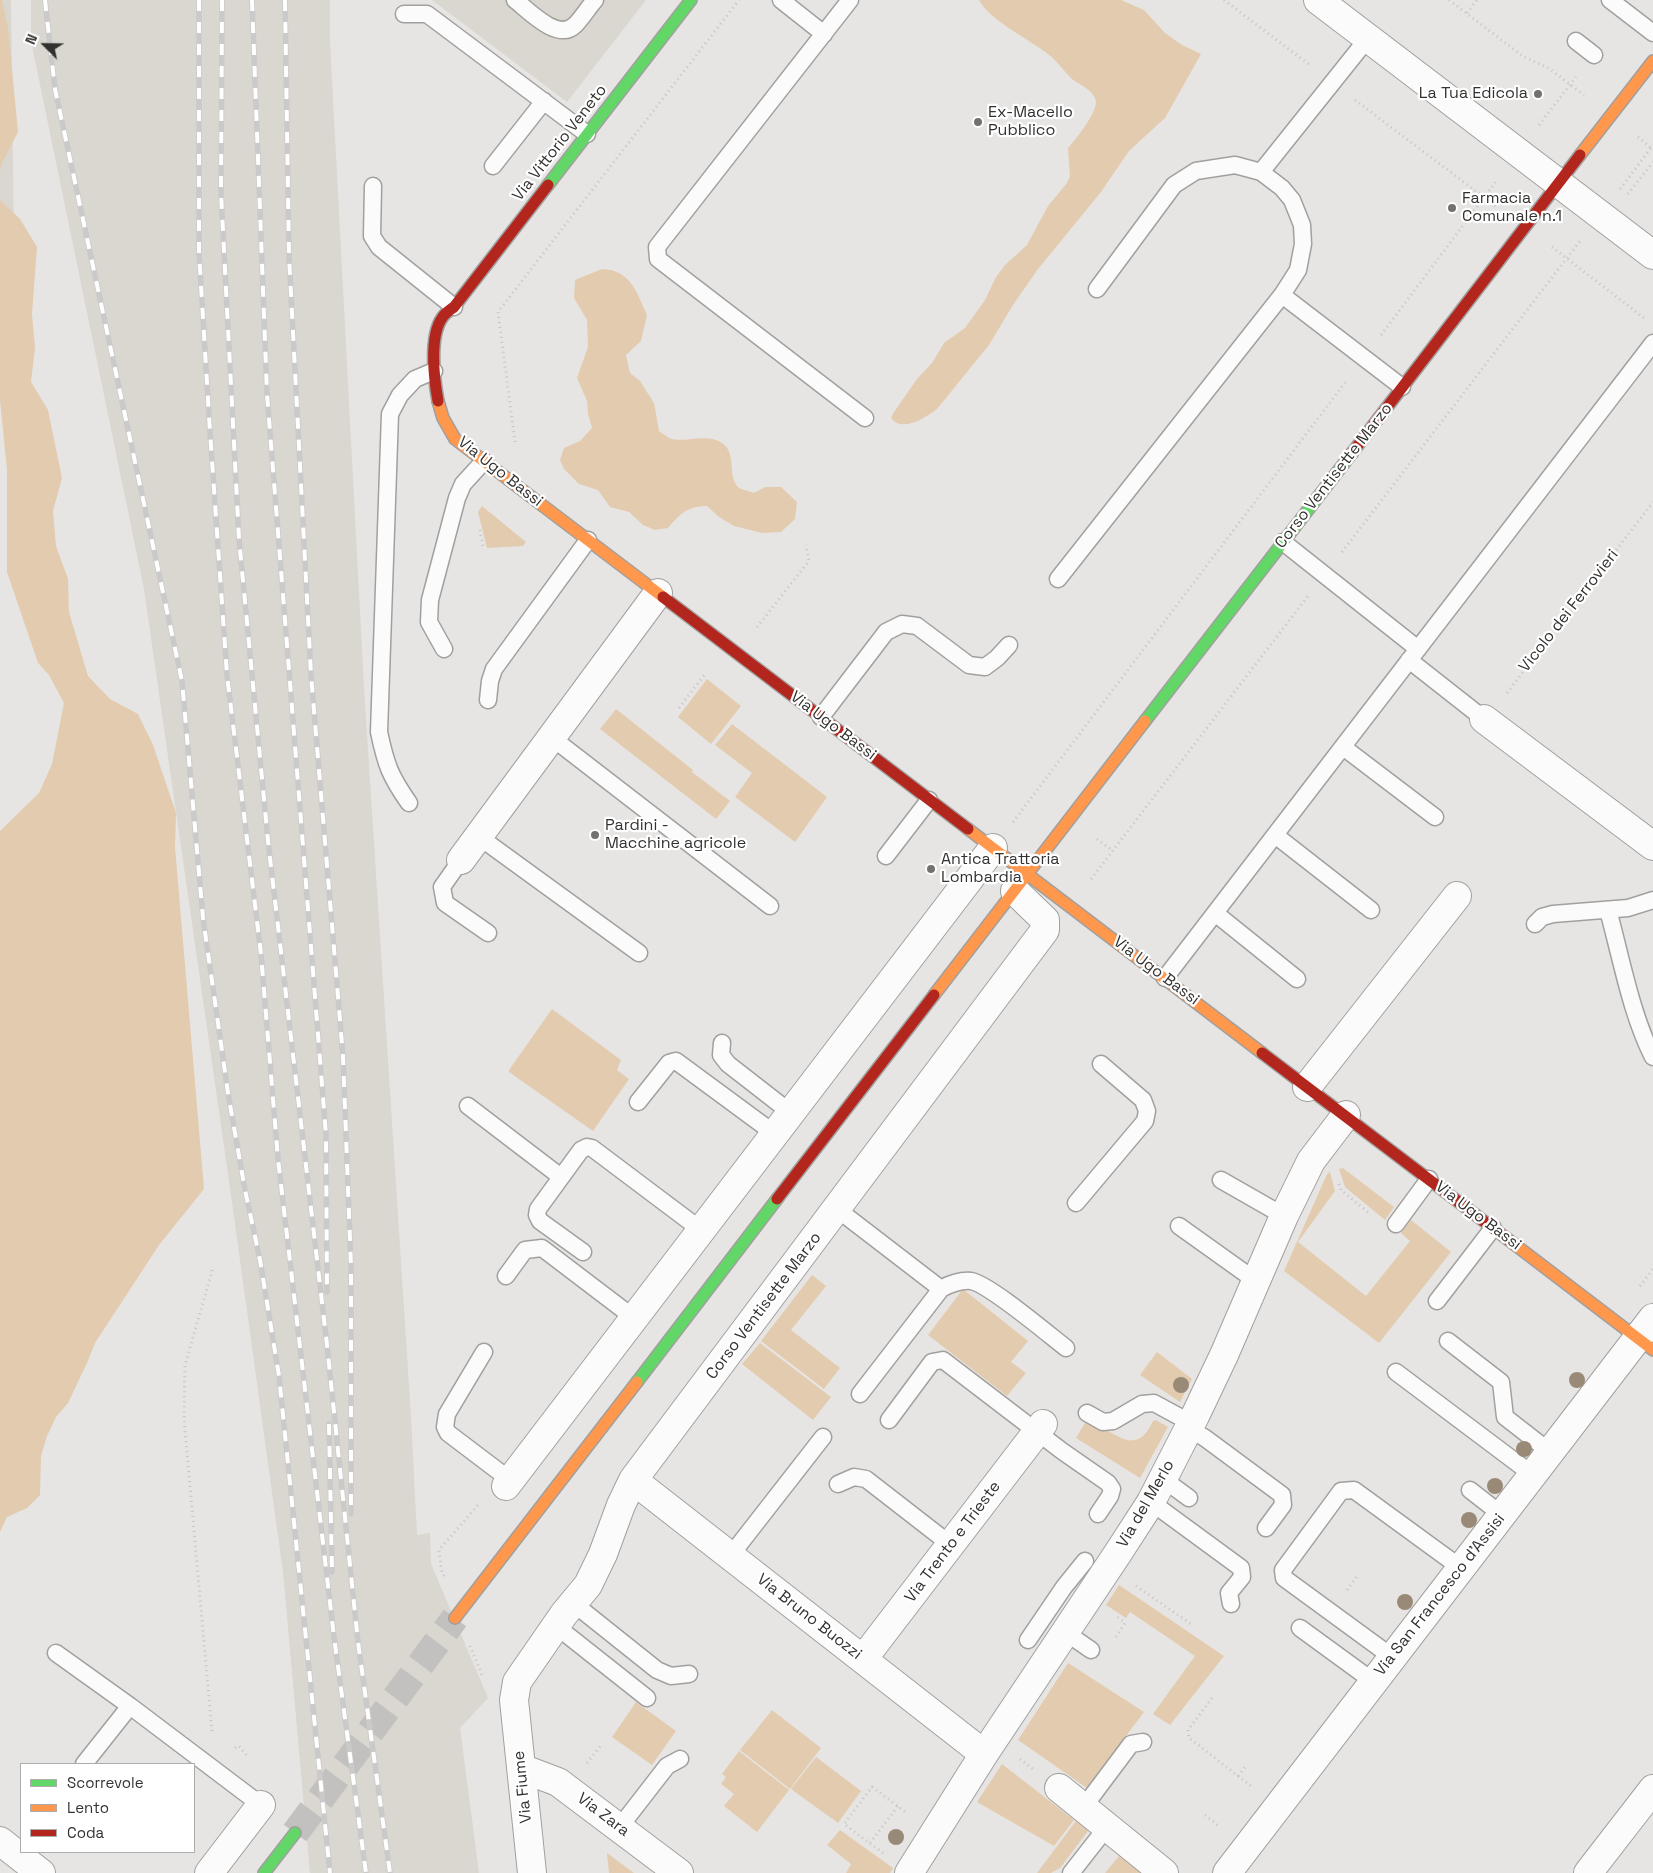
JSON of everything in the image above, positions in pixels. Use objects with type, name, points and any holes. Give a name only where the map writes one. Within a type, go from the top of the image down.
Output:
[{"type":"street","name":"Via Vittorio Veneto","points":[[454,307],[691,0]]},
{"type":"street","points":[[1318,0],[1653,255]]},
{"type":"street","name":"Corso Ventisette Marzo","points":[[455,1618],[1653,61]]},
{"type":"street","name":"Via Ugo Bassi","points":[[454,307],[442,319],[436,342],[434,371],[443,417],[455,439],[994,848],[1021,882],[1075,910],[1493,1228],[1648,1335]]},
{"type":"street","points":[[461,860],[658,593]]},
{"type":"street","points":[[1487,721],[1653,846]]},
{"type":"street","points":[[508,1483],[994,848]]},
{"type":"street","points":[[1021,882],[1045,920],[1045,930]]},
{"type":"street","points":[[1307,1087],[1457,896]]},
{"type":"street","name":"Corso Ventisette Marzo","points":[[514,1700],[517,1682],[556,1626],[588,1586],[603,1554],[620,1505],[634,1480],[1045,930],[1075,910]]},
{"type":"street","name":"Via del Merlo","points":[[909,1873],[984,1754],[1065,1632],[1087,1563],[1157,1490],[1224,1355],[1284,1216],[1311,1161],[1346,1115]]},
{"type":"street","name":"Via San Francesco d'Assisi","points":[[1227,1873],[1550,1452],[1648,1335]]},
{"type":"street","name":"Via Trento e Trieste","points":[[864,1659],[1040,1428]]},
{"type":"street","name":"Via Bruno Buozzi","points":[[634,1480],[984,1754]]},
{"type":"street","name":"Via Fiume","points":[[514,1700],[532,1873]]},
{"type":"street","name":"Via Zara","points":[[521,1768],[558,1782],[679,1873]]},
{"type":"street","points":[[1059,1788],[1164,1873]]},
{"type":"street","points":[[1588,1873],[1653,1789]]},
{"type":"street","points":[[209,1873],[261,1805]]},
{"type":"street","points":[[264,1873],[294,1833]]},
{"type":"street","points":[[12,1846],[40,1873]]},
{"type":"lane","points":[[515,0],[553,29],[565,30],[574,26],[594,0]]},
{"type":"lane","points":[[781,0],[824,34]]},
{"type":"lane","points":[[850,0],[657,247],[658,258],[865,418]]},
{"type":"lane","points":[[1610,0],[1653,33]]},
{"type":"lane","points":[[404,14],[427,14],[587,134]]},
{"type":"lane","points":[[1261,172],[1368,38]]},
{"type":"lane","points":[[1576,41],[1594,55]]},
{"type":"lane","points":[[493,166],[544,101]]},
{"type":"lane","points":[[1058,579],[1282,295],[1298,270],[1303,244],[1302,225],[1292,200],[1282,188],[1261,172],[1235,165],[1196,170],[1174,185],[1097,290]]},
{"type":"lane","points":[[374,186],[372,236],[379,247],[454,307]]},
{"type":"lane","points":[[1282,295],[1402,386]]},
{"type":"lane","points":[[1165,978],[1653,343]]},
{"type":"lane","points":[[409,803],[394,781],[385,762],[379,732],[390,414],[400,395],[415,379],[434,371]]},
{"type":"lane","points":[[444,648],[429,622],[430,600],[457,498],[463,484],[484,461]]},
{"type":"lane","points":[[488,700],[490,681],[494,670],[588,540]]},
{"type":"lane","points":[[1283,542],[1324,575],[1487,721]]},
{"type":"lane","points":[[821,717],[886,632],[902,624],[917,626],[969,665],[985,667],[1009,645]]},
{"type":"lane","points":[[551,737],[770,906]]},
{"type":"lane","points":[[1342,747],[1434,817]]},
{"type":"lane","points":[[886,856],[929,800]]},
{"type":"lane","points":[[1275,835],[1371,910]]},
{"type":"lane","points":[[478,836],[638,953]]},
{"type":"lane","points":[[461,860],[442,888],[445,903],[488,933]]},
{"type":"lane","points":[[1535,924],[1542,917],[1553,914],[1628,908],[1653,900]]},
{"type":"lane","points":[[1608,910],[1626,981],[1644,1039],[1653,1057]]},
{"type":"lane","points":[[1214,913],[1297,979]]},
{"type":"lane","points":[[722,1042],[721,1056],[783,1124]]},
{"type":"lane","points":[[638,1102],[669,1062],[676,1061],[783,1124]]},
{"type":"lane","points":[[1076,1202],[1107,1174],[1145,1121],[1147,1111],[1143,1100],[1101,1064]]},
{"type":"lane","points":[[468,1106],[561,1177]]},
{"type":"lane","points":[[582,1252],[540,1221],[537,1214],[538,1208],[581,1150],[586,1147],[592,1148],[702,1230]]},
{"type":"lane","points":[[1396,1224],[1430,1179]]},
{"type":"lane","points":[[1221,1180],[1284,1216]]},
{"type":"lane","points":[[837,1209],[941,1289]]},
{"type":"lane","points":[[1179,1226],[1256,1281]]},
{"type":"lane","points":[[1437,1301],[1493,1228]]},
{"type":"lane","points":[[506,1276],[525,1250],[542,1248],[634,1318]]},
{"type":"lane","points":[[860,1394],[941,1289],[951,1284],[971,1281],[988,1288],[1066,1348]]},
{"type":"lane","points":[[1448,1341],[1501,1382],[1505,1417],[1550,1452]]},
{"type":"lane","points":[[484,1352],[447,1414],[445,1427],[448,1434],[508,1483]]},
{"type":"lane","points":[[889,1420],[932,1362],[943,1360],[1040,1428],[1108,1483],[1112,1489],[1110,1496],[1098,1514]]},
{"type":"lane","points":[[1396,1372],[1533,1475]]},
{"type":"lane","points":[[1087,1413],[1103,1422],[1113,1421],[1142,1404],[1154,1403],[1190,1426],[1282,1495],[1283,1505],[1266,1528]]},
{"type":"lane","points":[[731,1555],[823,1437]]},
{"type":"lane","points":[[838,1484],[854,1478],[866,1479],[951,1545]]},
{"type":"lane","points":[[1157,1490],[1189,1498]]},
{"type":"lane","points":[[1157,1490],[1241,1568],[1242,1577],[1229,1593],[1231,1604]]},
{"type":"lane","points":[[1392,1657],[1284,1578],[1283,1570],[1341,1491],[1354,1490],[1461,1568]]},
{"type":"lane","points":[[1470,1490],[1502,1515]]},
{"type":"lane","points":[[1028,1640],[1064,1587],[1087,1563]]},
{"type":"lane","points":[[574,1603],[657,1670],[671,1676],[689,1674]]},
{"type":"lane","points":[[556,1626],[647,1698]]},
{"type":"lane","points":[[1300,1628],[1374,1682]]},
{"type":"lane","points":[[1065,1632],[1091,1650]]},
{"type":"lane","points":[[56,1653],[130,1706],[261,1805]]},
{"type":"lane","points":[[85,1763],[130,1706]]},
{"type":"lane","points":[[1083,1808],[1131,1744],[1143,1742]]},
{"type":"lane","points":[[619,1828],[667,1766],[680,1759]]},
{"type":"lane","points":[[1071,1873],[1107,1827]]},
{"type":"path","points":[[515,444],[498,312],[739,0]]},
{"type":"path","points":[[1449,0],[1524,57],[1547,67],[1570,85]]},
{"type":"path","points":[[1467,13],[1477,0]]},
{"type":"path","points":[[994,848],[1518,152],[1594,55]]},
{"type":"path","points":[[1604,218],[1653,145]]},
{"type":"path","points":[[1090,880],[1567,258],[1653,162]]},
{"type":"path","points":[[1567,258],[1649,322]]},
{"type":"path","name":"Vicolo dei Ferrovieri","points":[[1487,721],[1490,714],[1653,502]]},
{"type":"path","points":[[736,653],[808,561],[806,545]]},
{"type":"path","points":[[679,708],[708,670]]},
{"type":"path","points":[[214,1268],[185,1365],[184,1419],[216,1771]]},
{"type":"path","points":[[1636,1290],[1653,1268]]},
{"type":"path","points":[[447,1578],[442,1573],[439,1550],[483,1500]]},
{"type":"path","points":[[1133,1582],[1141,1590],[1191,1624]]},
{"type":"path","points":[[469,1644],[483,1676]]},
{"type":"path","points":[[1212,1698],[1188,1730],[1189,1738],[1252,1786]]},
{"type":"path","points":[[1238,1776],[1247,1765]]},
{"type":"path","points":[[886,1855],[844,1824],[872,1787],[912,1817]]},
{"type":"path","points":[[870,1843],[898,1806]]},
{"type":"path","points":[[1205,1815],[1220,1827]]},
{"type":"shaded area","points":[[0,0],[11,0],[14,245],[0,238]]},
{"type":"shaded area","points":[[0,0],[2,0],[8,27],[18,132],[2,163],[0,171]]},
{"type":"shaded area","points":[[31,0],[330,0],[330,41],[364,688],[417,1535],[430,1533],[431,1564],[488,1698],[460,1728],[479,1873],[310,1873],[283,1572],[144,589],[31,41]]},
{"type":"shaded area","points":[[432,0],[646,0],[567,102]]},
{"type":"shaded area","points":[[979,0],[1121,0],[1144,10],[1165,33],[1182,45],[1201,54],[1165,118],[1129,151],[1101,192],[1038,269],[1013,305],[989,345],[937,409],[914,422],[901,424],[891,418],[894,412],[917,379],[932,363],[944,343],[965,328],[985,300],[996,277],[1005,265],[1027,245],[1048,206],[1067,183],[1070,176],[1068,148],[1093,113],[1096,102],[1090,91],[1072,79],[1048,54],[992,15]]},
{"type":"shaded area","points":[[0,200],[20,219],[37,247],[32,314],[35,348],[31,382],[48,410],[62,478],[53,511],[56,546],[68,579],[69,612],[88,676],[110,699],[138,714],[153,745],[176,813],[175,847],[204,1189],[159,1245],[95,1343],[68,1403],[56,1417],[47,1436],[41,1456],[40,1495],[27,1508],[7,1517],[0,1532],[0,831],[39,793],[52,764],[64,703],[49,675],[38,663],[7,572],[7,470],[0,400]]},
{"type":"shaded area","points":[[602,269],[612,270],[620,274],[632,284],[647,315],[641,341],[626,355],[630,373],[640,381],[654,403],[659,431],[674,439],[709,438],[722,443],[730,453],[733,477],[739,488],[754,493],[765,487],[781,487],[797,502],[795,519],[781,532],[762,533],[734,526],[719,517],[707,506],[689,509],[668,528],[655,530],[643,525],[629,512],[610,507],[598,490],[579,484],[564,469],[560,460],[564,448],[580,441],[592,428],[587,401],[577,378],[588,347],[587,320],[574,298],[575,280]]},
{"type":"shaded area","points":[[482,506],[526,542],[523,546],[487,548],[478,512]]},
{"type":"shaded area","points":[[707,679],[741,706],[711,744],[678,717]]},
{"type":"shaded area","points":[[616,709],[730,801],[716,819],[600,729]]},
{"type":"shaded area","points":[[732,724],[827,797],[795,842],[735,797],[752,773],[715,745]]},
{"type":"shaded area","points":[[552,1009],[621,1060],[617,1070],[629,1079],[593,1131],[509,1072]]},
{"type":"shaded area","points":[[1343,1168],[1394,1207],[1385,1220],[1345,1187],[1339,1169]]},
{"type":"shaded area","points":[[1330,1172],[1335,1191],[1298,1242],[1366,1296],[1410,1241],[1401,1233],[1411,1220],[1451,1252],[1379,1343],[1284,1271],[1327,1174]]},
{"type":"shaded area","points":[[812,1275],[826,1286],[791,1330],[840,1368],[824,1389],[761,1341]]},
{"type":"shaded area","points":[[963,1289],[1028,1341],[1011,1362],[1026,1373],[1007,1396],[928,1335]]},
{"type":"shaded area","points":[[760,1343],[831,1397],[813,1420],[742,1364]]},
{"type":"shaded area","points":[[1157,1352],[1192,1379],[1180,1402],[1140,1375]]},
{"type":"shaded area","points":[[1156,1420],[1168,1427],[1140,1478],[1076,1438],[1085,1423],[1092,1423],[1122,1438],[1137,1440],[1144,1435],[1153,1421]]},
{"type":"shaded area","points":[[1119,1585],[1224,1656],[1170,1725],[1153,1714],[1195,1656],[1130,1612],[1126,1618],[1106,1605]]},
{"type":"shaded area","points":[[1068,1663],[1144,1712],[1087,1788],[1018,1740]]},
{"type":"shaded area","points":[[636,1702],[676,1731],[652,1765],[612,1737]]},
{"type":"shaded area","points":[[772,1710],[821,1748],[790,1789],[740,1750]]},
{"type":"shaded area","points":[[739,1751],[789,1790],[757,1832],[724,1806],[734,1794],[721,1784],[726,1777],[722,1774]]},
{"type":"shaded area","points":[[816,1757],[861,1791],[838,1823],[791,1789]]},
{"type":"shaded area","points":[[1002,1764],[1074,1820],[1054,1846],[977,1802]]},
{"type":"shaded area","points":[[1076,1821],[1088,1831],[1060,1868],[1051,1873],[1037,1873]]},
{"type":"shaded area","points":[[840,1830],[893,1868],[890,1873],[846,1873],[851,1864],[827,1845]]},
{"type":"shaded area","points":[[607,1853],[634,1873],[609,1873]]},
{"type":"shaded area","points":[[1119,1856],[1141,1873],[1105,1873]]},
{"type":"tunnel","points":[[295,1833],[455,1618]]},
{"type":"railway","points":[[45,0],[55,89],[182,681],[203,918],[228,1093],[245,1190],[260,1260],[279,1376],[330,1873]]},
{"type":"railway","points":[[199,0],[199,253],[227,675],[261,954],[278,1159],[334,1637],[366,1873]]},
{"type":"railway","points":[[222,0],[221,193],[239,539],[268,841],[327,1345],[358,1642],[390,1873]]},
{"type":"railway","points":[[252,0],[267,394],[326,1135],[327,1292]]},
{"type":"railway","points":[[285,0],[289,256],[311,675],[343,1056],[351,1267],[351,1514]]},
{"type":"railway","points":[[329,1424],[332,1572]]},
{"type":"traffic: fast","points":[[548,185],[691,0]]},
{"type":"traffic: fast","points":[[1145,721],[1352,453]]},
{"type":"traffic: fast","points":[[637,1382],[777,1199]]},
{"type":"traffic: fast","points":[[264,1873],[295,1833]]},
{"type":"traffic: slow","points":[[1580,155],[1653,61]]},
{"type":"traffic: slow","points":[[438,401],[443,418],[455,439],[663,597]]},
{"type":"traffic: slow","points":[[934,995],[1145,721]]},
{"type":"traffic: slow","points":[[968,829],[1262,1053]]},
{"type":"traffic: slow","points":[[1514,1244],[1653,1350]]},
{"type":"traffic: slow","points":[[455,1618],[637,1382]]},
{"type":"traffic: jam","points":[[1352,453],[1580,155]]},
{"type":"traffic: jam","points":[[438,401],[434,370],[434,347],[435,336],[442,318],[454,307],[548,185]]},
{"type":"traffic: jam","points":[[663,597],[968,829]]},
{"type":"traffic: jam","points":[[777,1199],[934,995]]},
{"type":"traffic: jam","points":[[1262,1053],[1514,1244]]},
{"type":"place","name":"La Tua Edicola","points":[[1538,94]]},
{"type":"place","name":"Ex-Macello Pubblico","points":[[978,122]]},
{"type":"place","name":"Farmacia Comunale n.1","points":[[1452,208]]},
{"type":"place","name":"Pardini - Macchine agricole","points":[[595,835]]},
{"type":"place","name":"Antica Trattoria Lombardia","points":[[931,869]]}]
